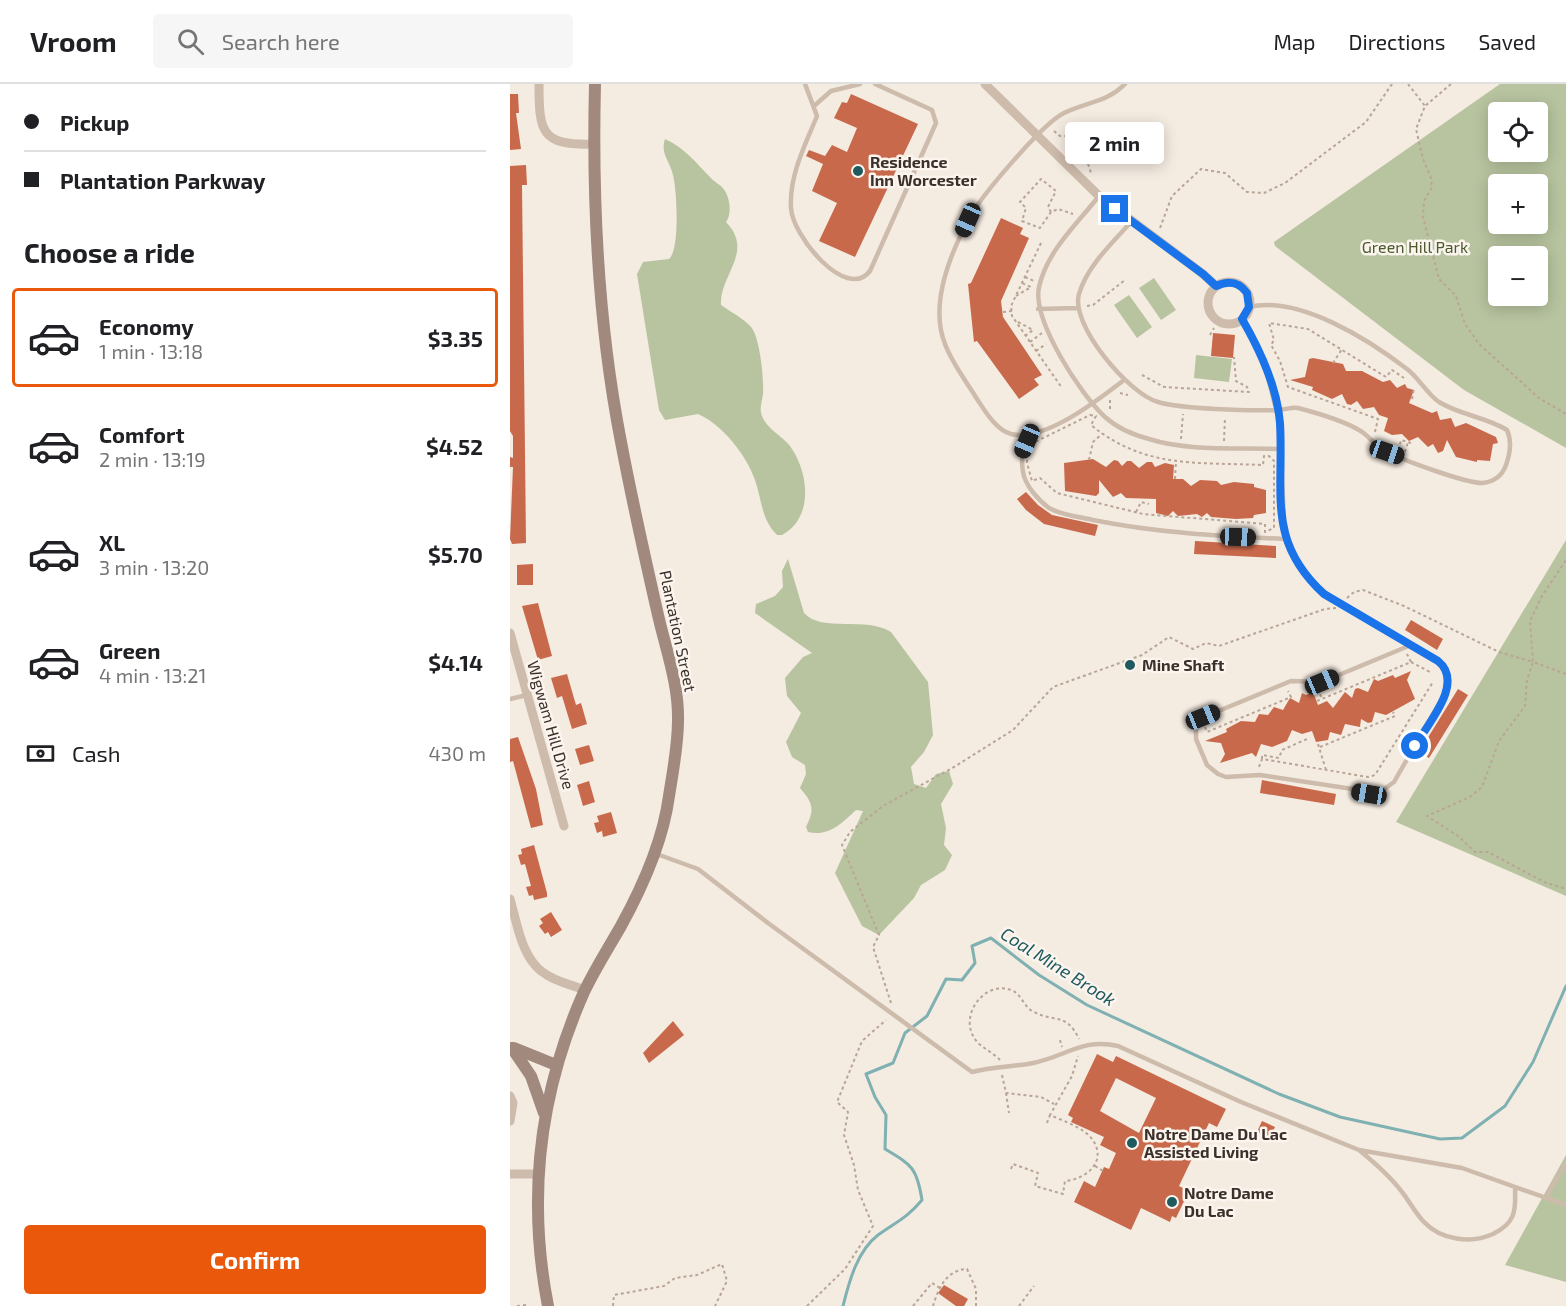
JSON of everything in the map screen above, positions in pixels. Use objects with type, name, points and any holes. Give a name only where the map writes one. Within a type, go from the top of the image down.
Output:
[{"type":"main road","name":"Plantation Street","points":[[548,1306],[537,1224],[537,1174],[545,1115],[556,1065],[585,990],[627,914],[654,853],[669,800],[678,719],[670,662],[620,439],[605,343],[596,255],[594,144],[596,84]]},
{"type":"main road","points":[[511,1047],[556,1065]]},
{"type":"main road","points":[[511,1047],[531,1076],[545,1115]]},
{"type":"street","points":[[539,84],[541,123],[549,135],[566,145],[594,144]]},
{"type":"street","points":[[985,84],[1099,196],[1216,286]]},
{"type":"street","points":[[1230,282],[1243,287],[1250,300],[1242,319],[1230,324],[1213,316],[1208,304],[1216,286],[1230,282]]},
{"type":"street","name":"Wigwam Hill Drive","points":[[510,633],[564,826]]},
{"type":"street","points":[[510,899],[524,943],[535,965],[554,978],[585,990]]},
{"type":"street","points":[[510,1096],[513,1103],[510,1121]]},
{"type":"street","points":[[510,1174],[537,1174]]},
{"type":"lane","points":[[807,84],[807,90],[818,116],[800,156],[793,182],[792,219],[812,254],[830,268],[853,280],[858,280],[870,271],[936,123],[932,110],[875,84]]},
{"type":"lane","points":[[814,106],[831,91],[860,84]]},
{"type":"lane","points":[[1040,432],[1012,434],[1000,430],[961,373],[944,343],[940,308],[945,278],[958,243],[981,197],[1058,117],[1108,98],[1125,84]]},
{"type":"lane","points":[[1099,196],[1066,235],[1049,262],[1039,286],[1038,309],[1051,340],[1091,403],[1116,424],[1151,440],[1224,447],[1280,449]]},
{"type":"lane","points":[[1132,221],[1094,266],[1079,291],[1078,308],[1089,332],[1124,380],[1157,402],[1277,410],[1296,408],[1360,430],[1372,443],[1404,458],[1479,483],[1488,482],[1502,473],[1506,465],[1509,435],[1500,426],[1437,401],[1408,369],[1320,317],[1289,307],[1259,304],[1249,307]]},
{"type":"lane","points":[[1038,309],[1078,308]]},
{"type":"lane","points":[[1242,319],[1265,366],[1277,410],[1285,539],[1291,554],[1309,581],[1324,594],[1411,645],[1445,666],[1449,675],[1449,686],[1394,782],[1379,793],[1260,775],[1226,777],[1207,765],[1195,728],[1203,717],[1291,681],[1322,682],[1411,645]]},
{"type":"lane","points":[[1124,380],[1091,403],[1027,441],[1020,456],[1024,478],[1033,493],[1050,508],[1067,514],[1165,533],[1285,539]]},
{"type":"lane","points":[[510,699],[527,695]]},
{"type":"lane","points":[[654,853],[698,869],[972,1072],[1047,1060],[1095,1042],[1118,1046],[1241,1102],[1359,1150],[1462,1168],[1515,1189],[1546,1196],[1566,1205]]},
{"type":"lane","points":[[1359,1150],[1393,1181],[1425,1224],[1438,1233],[1457,1239],[1488,1236],[1503,1229],[1512,1221],[1516,1212],[1515,1189]]},
{"type":"lane","points":[[1546,1196],[1566,1163]]},
{"type":"path","points":[[1160,229],[1172,196],[1201,169],[1225,173],[1247,192],[1264,193],[1285,183],[1366,122],[1392,84]]},
{"type":"path","points":[[1408,84],[1425,106]]},
{"type":"path","points":[[1451,84],[1425,106],[1416,129],[1431,178],[1432,187],[1424,201],[1423,217],[1439,279],[1456,296],[1465,324],[1479,344],[1531,392],[1566,414]]},
{"type":"path","points":[[1054,131],[1060,136],[1075,136],[1090,162],[1091,176]]},
{"type":"path","points":[[1051,212],[1048,207],[1056,191],[1041,179],[1020,202],[1026,208],[1022,221],[1040,228],[1051,212],[1064,209],[1080,219]]},
{"type":"path","points":[[1041,243],[1015,298],[1012,311],[1025,336],[1062,388]]},
{"type":"path","points":[[1078,308],[1093,305],[1125,280]]},
{"type":"path","points":[[1015,298],[1030,287],[1022,284]]},
{"type":"path","points":[[1003,312],[1012,311]]},
{"type":"path","points":[[1015,320],[1033,330],[1025,336]]},
{"type":"path","points":[[1381,438],[1374,430],[1378,418],[1288,387],[1280,361],[1271,345],[1274,340],[1269,323],[1300,326],[1386,376],[1392,370],[1409,381],[1415,389],[1412,399]]},
{"type":"path","points":[[1210,335],[1214,328]]},
{"type":"path","points":[[1030,342],[1046,330]]},
{"type":"path","points":[[1036,351],[1051,340]]},
{"type":"path","points":[[1333,363],[1342,350]]},
{"type":"path","points":[[1234,357],[1236,381],[1247,387],[1249,392],[1248,408]]},
{"type":"path","points":[[1142,375],[1164,387],[1249,392]]},
{"type":"path","points":[[1110,409],[1110,400],[1122,393],[1128,395]]},
{"type":"path","points":[[1090,415],[1096,416],[1091,425],[1101,434],[1137,454],[1176,460],[1263,465],[1264,456],[1269,456],[1274,461],[1274,528],[1265,532],[1265,524],[1164,518],[1064,496],[1048,487],[1040,478],[1035,481],[1030,478],[1027,455],[1035,442],[1090,415]]},
{"type":"path","points":[[1182,429],[1183,422]]},
{"type":"path","points":[[1224,447],[1225,424]]},
{"type":"path","points":[[1089,460],[1093,442],[1101,434]]},
{"type":"path","points":[[1388,444],[1399,448],[1401,440],[1409,442],[1404,458]]},
{"type":"path","points":[[1175,479],[1176,460]]},
{"type":"path","points":[[1136,512],[1141,501],[1149,504]]},
{"type":"path","points":[[1566,560],[1542,596],[1530,621],[1533,662],[1527,680],[1525,706],[1499,741],[1482,787],[1470,797],[1427,816],[1458,836],[1475,852],[1496,856],[1544,882],[1566,889]]},
{"type":"path","points":[[807,1306],[845,1269],[873,1226],[858,1190],[854,1165],[844,1135],[848,1112],[837,1102],[862,1041],[894,1013],[873,947],[879,935],[842,845],[850,832],[907,791],[954,767],[1013,730],[1053,687],[1142,655],[1168,637],[1193,649],[1206,643],[1219,646],[1325,609],[1334,610],[1354,592],[1364,590],[1404,606],[1499,652],[1566,674]]},
{"type":"path","points":[[1405,647],[1411,662],[1430,672]]},
{"type":"path","points":[[1317,701],[1411,662]]},
{"type":"path","points":[[1262,759],[1368,777],[1380,771],[1433,682]]},
{"type":"path","points":[[1204,724],[1207,732],[1291,697],[1288,689],[1292,687]]},
{"type":"path","points":[[1313,687],[1318,690],[1322,698]]},
{"type":"path","points":[[1326,770],[1319,745],[1395,716],[1393,712]]},
{"type":"path","points":[[1258,767],[1262,755],[1279,758],[1282,750],[1307,739]]},
{"type":"path","points":[[1009,1113],[1001,1066],[995,1055],[977,1043],[971,1031],[969,1017],[977,1001],[988,992],[1001,988],[1012,990],[1031,1011],[1066,1021],[1075,1030],[1080,1046],[1072,1076],[1054,1104],[1047,1123]]},
{"type":"path","points":[[1006,1093],[1041,1097],[1054,1104]]},
{"type":"path","points":[[1011,1169],[1013,1164],[1038,1173],[1035,1186],[1063,1194],[1065,1181],[1085,1176],[1095,1166],[1097,1153],[1092,1139],[1050,1115]]},
{"type":"path","points":[[1095,1166],[1103,1171]]},
{"type":"path","points":[[613,1306],[614,1295],[664,1286],[675,1278],[697,1275],[723,1264],[727,1281],[716,1306]]},
{"type":"path","points":[[933,1306],[940,1288],[957,1270],[966,1269],[976,1288],[976,1306]]},
{"type":"path","points":[[913,1306],[932,1282],[940,1288]]},
{"type":"path","points":[[1019,1306],[1034,1286]]},
{"type":"path","points":[[517,1306],[526,1305]]},
{"type":"green space","name":"Green Hill Park","points":[[1500,84],[1566,84],[1566,448],[1464,390],[1275,246],[1274,242]]},
{"type":"green space","points":[[665,139],[690,156],[722,187],[728,198],[730,211],[726,222],[734,233],[737,254],[725,284],[721,305],[744,321],[754,332],[762,369],[762,416],[767,424],[790,446],[801,468],[804,481],[804,506],[799,518],[782,535],[777,535],[768,522],[751,471],[740,451],[724,433],[698,414],[665,420],[659,410],[637,274],[643,262],[669,259],[675,244],[676,193],[672,170],[664,149]]},
{"type":"green space","points":[[1154,278],[1176,310],[1161,320],[1139,288]]},
{"type":"green space","points":[[1129,295],[1152,327],[1137,338],[1114,305]]},
{"type":"green space","points":[[1196,355],[1232,359],[1229,382],[1194,378]]},
{"type":"green space","points":[[1566,540],[1566,896],[1396,822]]},
{"type":"green space","points":[[788,559],[804,613],[822,622],[869,625],[891,632],[928,682],[933,735],[924,752],[911,767],[914,784],[926,788],[936,774],[949,771],[953,784],[941,804],[946,828],[944,845],[952,855],[945,870],[921,885],[914,898],[879,935],[862,926],[835,873],[863,811],[856,810],[829,831],[808,832],[806,827],[811,815],[811,806],[800,788],[806,774],[805,765],[792,757],[786,742],[801,713],[787,696],[785,678],[803,657],[812,653],[755,613],[756,604],[775,596],[783,587],[782,571]]},
{"type":"green space","points":[[1566,1155],[1566,1282],[1505,1265]]},
{"type":"building","points":[[510,94],[518,94],[519,113],[516,113],[521,149],[510,150]]},
{"type":"building","name":"Residence Inn Worcester","points":[[851,94],[918,124],[855,257],[819,241],[837,203],[812,191],[823,164],[806,156],[809,150],[825,156],[832,145],[847,152],[857,128],[834,118],[842,102],[847,103]]},
{"type":"building","points":[[526,165],[527,185],[522,185],[526,543],[512,544],[510,539],[513,467],[510,467],[510,457],[513,458],[513,436],[510,431],[510,166]]},
{"type":"building","points":[[1001,218],[1023,228],[1020,234],[1029,238],[1001,301],[1003,317],[1042,375],[1034,379],[1039,385],[1019,399],[977,341],[974,342],[968,284],[971,283]]},
{"type":"building","points":[[1213,333],[1235,335],[1233,358],[1211,356]]},
{"type":"building","points":[[1309,359],[1343,364],[1346,371],[1362,371],[1383,382],[1390,380],[1397,388],[1405,384],[1407,388],[1414,390],[1409,403],[1432,413],[1437,411],[1440,420],[1451,418],[1455,427],[1466,423],[1496,437],[1498,443],[1493,444],[1490,461],[1477,460],[1477,462],[1456,457],[1447,440],[1443,451],[1438,453],[1433,444],[1428,447],[1418,437],[1409,441],[1402,434],[1392,435],[1384,431],[1388,418],[1379,415],[1374,407],[1363,409],[1357,401],[1351,405],[1347,404],[1342,394],[1332,399],[1312,390],[1313,387],[1290,380],[1305,377]]},
{"type":"building","points":[[1093,459],[1106,467],[1114,460],[1122,466],[1127,461],[1131,461],[1139,468],[1147,462],[1152,462],[1155,467],[1165,463],[1174,465],[1173,479],[1183,479],[1191,486],[1200,480],[1217,481],[1221,485],[1234,482],[1254,484],[1254,487],[1266,490],[1266,513],[1254,515],[1253,518],[1236,519],[1211,517],[1207,513],[1202,517],[1197,514],[1178,516],[1173,511],[1168,516],[1156,513],[1156,499],[1126,498],[1121,493],[1113,497],[1099,480],[1099,493],[1096,496],[1065,491],[1064,463]]},
{"type":"building","points":[[1026,492],[1052,515],[1098,525],[1095,536],[1044,524],[1026,510],[1017,499]]},
{"type":"building","points":[[1195,541],[1276,546],[1276,558],[1194,554]]},
{"type":"building","points":[[533,564],[533,585],[517,585],[517,565]]},
{"type":"building","points":[[538,603],[552,656],[538,660],[522,606]]},
{"type":"building","points":[[1411,620],[1443,639],[1437,650],[1405,630]]},
{"type":"building","points":[[1411,671],[1407,680],[1415,699],[1386,715],[1375,712],[1372,722],[1368,723],[1361,719],[1360,727],[1345,724],[1341,735],[1330,732],[1328,740],[1316,742],[1312,731],[1302,734],[1292,730],[1287,741],[1272,747],[1261,744],[1256,757],[1252,753],[1220,763],[1225,754],[1221,743],[1205,741],[1227,732],[1226,729],[1241,721],[1255,722],[1259,714],[1268,715],[1274,707],[1283,710],[1290,698],[1299,703],[1302,693],[1306,695],[1313,692],[1318,705],[1327,701],[1333,708],[1345,692],[1352,698],[1355,689],[1368,692],[1374,679],[1378,681],[1393,675],[1395,678]]},
{"type":"building","points":[[567,674],[576,705],[581,703],[587,724],[572,729],[562,696],[557,698],[551,678]]},
{"type":"building","points":[[1458,689],[1468,695],[1429,758],[1419,752]]},
{"type":"building","points":[[518,737],[536,789],[543,825],[531,828],[513,761],[510,762],[510,739]]},
{"type":"building","points":[[589,745],[594,761],[580,765],[575,749]]},
{"type":"building","points":[[1262,780],[1336,794],[1334,805],[1260,793]]},
{"type":"building","points":[[589,781],[595,802],[583,806],[577,785]]},
{"type":"building","points":[[611,812],[617,833],[603,837],[602,831],[597,833],[594,823],[599,822],[597,816]]},
{"type":"building","points":[[534,845],[547,897],[534,900],[533,895],[529,896],[526,887],[531,886],[525,864],[521,865],[518,855],[522,854],[521,849]]},
{"type":"building","points":[[551,912],[562,930],[551,937],[548,932],[545,934],[539,926],[543,923],[540,919]]},
{"type":"building","points":[[673,1021],[684,1035],[649,1063],[643,1053]]},
{"type":"building","name":"Notre Dame Du Lac Assisted Living","points":[[1097,1054],[1113,1062],[1116,1056],[1226,1109],[1217,1127],[1209,1123],[1179,1186],[1185,1189],[1183,1193],[1187,1195],[1176,1218],[1172,1216],[1170,1222],[1141,1208],[1131,1230],[1074,1202],[1084,1181],[1095,1187],[1104,1167],[1109,1169],[1116,1153],[1100,1145],[1104,1137],[1071,1122],[1073,1118],[1068,1115]],"holes":[[[1116,1078],[1156,1098],[1139,1133],[1100,1111]]]},
{"type":"building","points":[[1262,1121],[1275,1127],[1270,1138],[1257,1132]]},
{"type":"building","points":[[944,1285],[968,1299],[964,1306],[956,1306],[938,1293]]},
{"type":"waterway","name":"Coal Mine Brook","points":[[843,1306],[851,1277],[865,1249],[878,1235],[906,1216],[922,1200],[918,1181],[912,1168],[885,1149],[886,1115],[875,1097],[866,1074],[893,1063],[905,1033],[927,1016],[946,979],[962,980],[975,963],[972,946],[991,938],[1039,975],[1087,1005],[1279,1094],[1340,1117],[1440,1139],[1462,1138],[1505,1106],[1533,1062],[1566,986]]},
{"type":"place","name":"Residence Inn Worcester","points":[[858,171]]},
{"type":"place","name":"Mine Shaft","points":[[1130,665]]},
{"type":"place","name":"Notre Dame Du Lac Assisted Living","points":[[1132,1143]]},
{"type":"place","name":"Notre Dame Du Lac","points":[[1172,1202]]},
{"type":"route","points":[[1115,209],[1216,286],[1230,282],[1243,287],[1247,293],[1250,300],[1249,307],[1242,319],[1258,347],[1271,384],[1280,421],[1282,510],[1285,539],[1291,554],[1309,581],[1324,594],[1438,661],[1445,666],[1449,675],[1449,686],[1415,746]]}]
